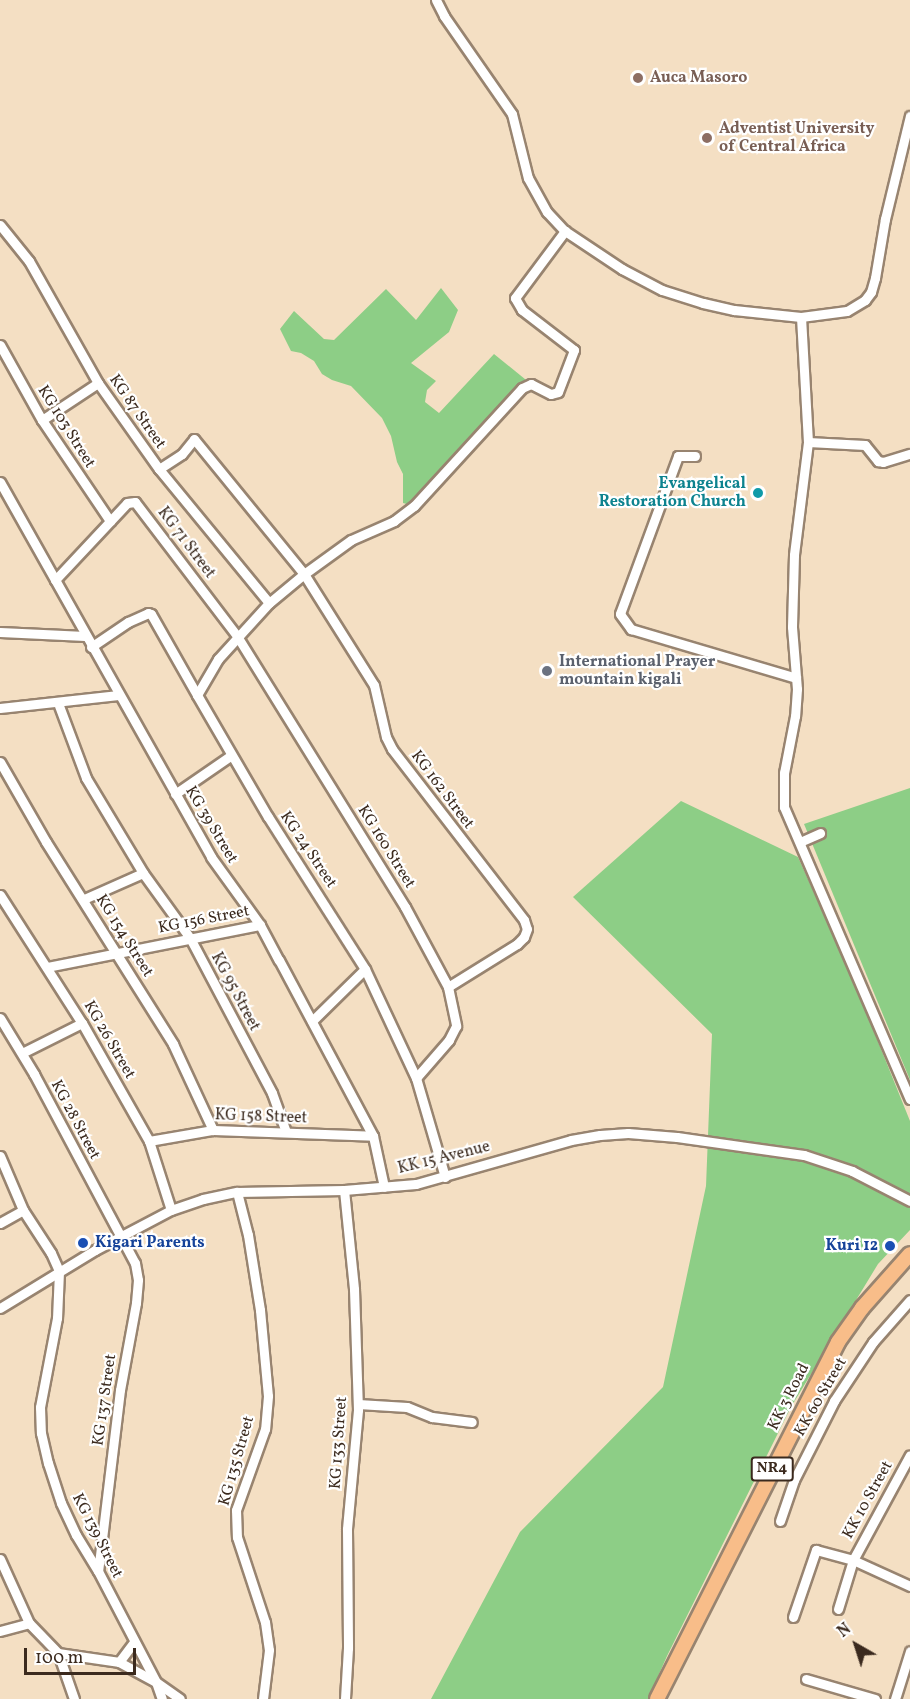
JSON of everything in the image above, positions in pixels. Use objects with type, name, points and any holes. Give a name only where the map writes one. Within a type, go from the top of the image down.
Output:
[{"type":"highway","name":"KK 3 Road","points":[[657,1699],[833,1350],[862,1308],[910,1254]]},
{"type":"street","points":[[436,0],[444,16],[512,114],[528,178],[535,195],[566,231],[622,268],[662,290],[734,310],[801,317],[847,311],[865,300],[871,292],[910,116]]},
{"type":"street","name":"KG 87 Street","points":[[0,225],[29,261],[98,383],[159,469],[269,603]]},
{"type":"street","points":[[197,695],[218,659],[269,603],[351,540],[394,521],[414,507],[522,388],[531,384],[551,394],[558,392],[574,350],[522,310],[515,298],[566,231]]},
{"type":"street","points":[[801,317],[808,442],[794,555],[792,627],[796,678],[795,716],[782,792],[786,816],[800,842],[910,1099]]},
{"type":"street","name":"KG 103 Street","points":[[0,345],[42,420],[110,521]]},
{"type":"street","points":[[42,420],[98,383]]},
{"type":"street","points":[[159,469],[182,454],[194,439],[304,574]]},
{"type":"street","points":[[808,442],[865,445],[878,460],[883,462],[910,454]]},
{"type":"street","points":[[695,456],[678,456],[620,614],[631,629],[796,678]]},
{"type":"street","name":"KG 39 Street","points":[[0,482],[211,857],[260,925],[373,1136],[384,1187]]},
{"type":"street","name":"KG 71 Street","points":[[55,580],[127,502],[135,502],[237,636]]},
{"type":"street","name":"KG 162 Street","points":[[304,574],[374,685],[386,737],[392,749],[524,920],[527,928],[525,937],[517,944],[448,987]]},
{"type":"street","name":"KG 24 Street","points":[[91,647],[128,622],[148,613],[152,614],[230,756],[365,969],[417,1078],[445,1177]]},
{"type":"street","points":[[0,632],[85,636]]},
{"type":"street","name":"KG 160 Street","points":[[237,636],[405,907],[448,987],[456,1026],[449,1040],[417,1078]]},
{"type":"street","points":[[0,708],[118,695]]},
{"type":"street","name":"KG 95 Street","points":[[58,703],[86,778],[143,873],[190,938],[272,1093],[286,1132]]},
{"type":"street","points":[[175,794],[230,756]]},
{"type":"street","name":"KG 154 Street","points":[[0,762],[46,842],[84,899],[173,1044],[213,1130]]},
{"type":"street","points":[[800,842],[820,833]]},
{"type":"street","points":[[84,899],[143,873]]},
{"type":"street","name":"KG 26 Street","points":[[0,895],[82,1023],[149,1141],[171,1210]]},
{"type":"street","name":"KG 156 Street","points":[[47,967],[260,925]]},
{"type":"street","points":[[312,1021],[365,969]]},
{"type":"street","name":"KG 28 Street","points":[[0,1018],[22,1053],[122,1236]]},
{"type":"street","points":[[22,1053],[82,1023]]},
{"type":"street","name":"KG 158 Street","points":[[149,1141],[213,1130],[373,1136]]},
{"type":"street","name":"KK 15 Avenue","points":[[0,1308],[59,1271],[122,1236],[171,1210],[203,1198],[237,1192],[344,1190],[416,1184],[571,1140],[628,1133],[747,1145],[804,1155],[852,1171],[910,1201]]},
{"type":"street","points":[[0,1156],[23,1210],[51,1253],[59,1271]]},
{"type":"street","name":"KG 133 Street","points":[[344,1190],[354,1289],[358,1404],[347,1529],[348,1648],[345,1699]]},
{"type":"street","name":"KG 135 Street","points":[[237,1192],[249,1235],[260,1310],[268,1396],[263,1438],[236,1510],[237,1537],[265,1623],[269,1650],[263,1699]]},
{"type":"street","points":[[0,1223],[23,1210]]},
{"type":"street","name":"KG 137 Street","points":[[98,1571],[120,1390],[138,1280],[135,1263],[122,1236]]},
{"type":"street","name":"KG 139 Street","points":[[59,1271],[57,1318],[40,1407],[41,1433],[61,1503],[156,1682],[162,1699]]},
{"type":"street","name":"KK 60 Street","points":[[780,1521],[794,1480],[834,1401],[873,1342],[910,1300]]},
{"type":"street","points":[[358,1404],[407,1407],[432,1418],[472,1422]]},
{"type":"street","name":"KK 10 Street","points":[[838,1609],[853,1560],[910,1455]]},
{"type":"street","points":[[793,1617],[813,1553],[820,1549],[853,1560],[910,1586]]},
{"type":"street","points":[[0,1559],[29,1623],[58,1653],[74,1699]]},
{"type":"street","points":[[0,1631],[29,1623]]},
{"type":"street","points":[[119,1662],[134,1641]]},
{"type":"street","points":[[895,1699],[910,1651]]},
{"type":"street","points":[[58,1653],[119,1662],[156,1682],[180,1699]]},
{"type":"street","points":[[806,1679],[875,1699]]},
{"type":"green space","points":[[441,288],[458,310],[449,332],[411,363],[436,381],[427,390],[425,402],[439,413],[494,354],[531,384],[414,506],[403,503],[403,474],[397,462],[391,436],[382,418],[351,386],[332,380],[322,374],[314,361],[301,353],[291,351],[280,329],[294,311],[324,339],[334,340],[386,289],[416,320]]},
{"type":"green space","points":[[910,788],[910,1080],[804,824]]},
{"type":"green space","points":[[681,801],[798,857],[854,982],[910,1121],[910,1230],[878,1264],[791,1407],[667,1656],[648,1699],[431,1699],[520,1532],[663,1387],[706,1186],[712,1034],[573,897]]},
{"type":"place","name":"Auca Masoro","points":[[638,78]]},
{"type":"place","name":"Adventist University of Central Africa","points":[[707,138]]},
{"type":"place","name":"Evangelical Restoration Church","points":[[758,493]]},
{"type":"place","name":"International Prayer mountain kigali","points":[[547,671]]},
{"type":"place","name":"Kigari Parents","points":[[83,1243]]},
{"type":"place","name":"Kuri 12","points":[[890,1246]]}]
